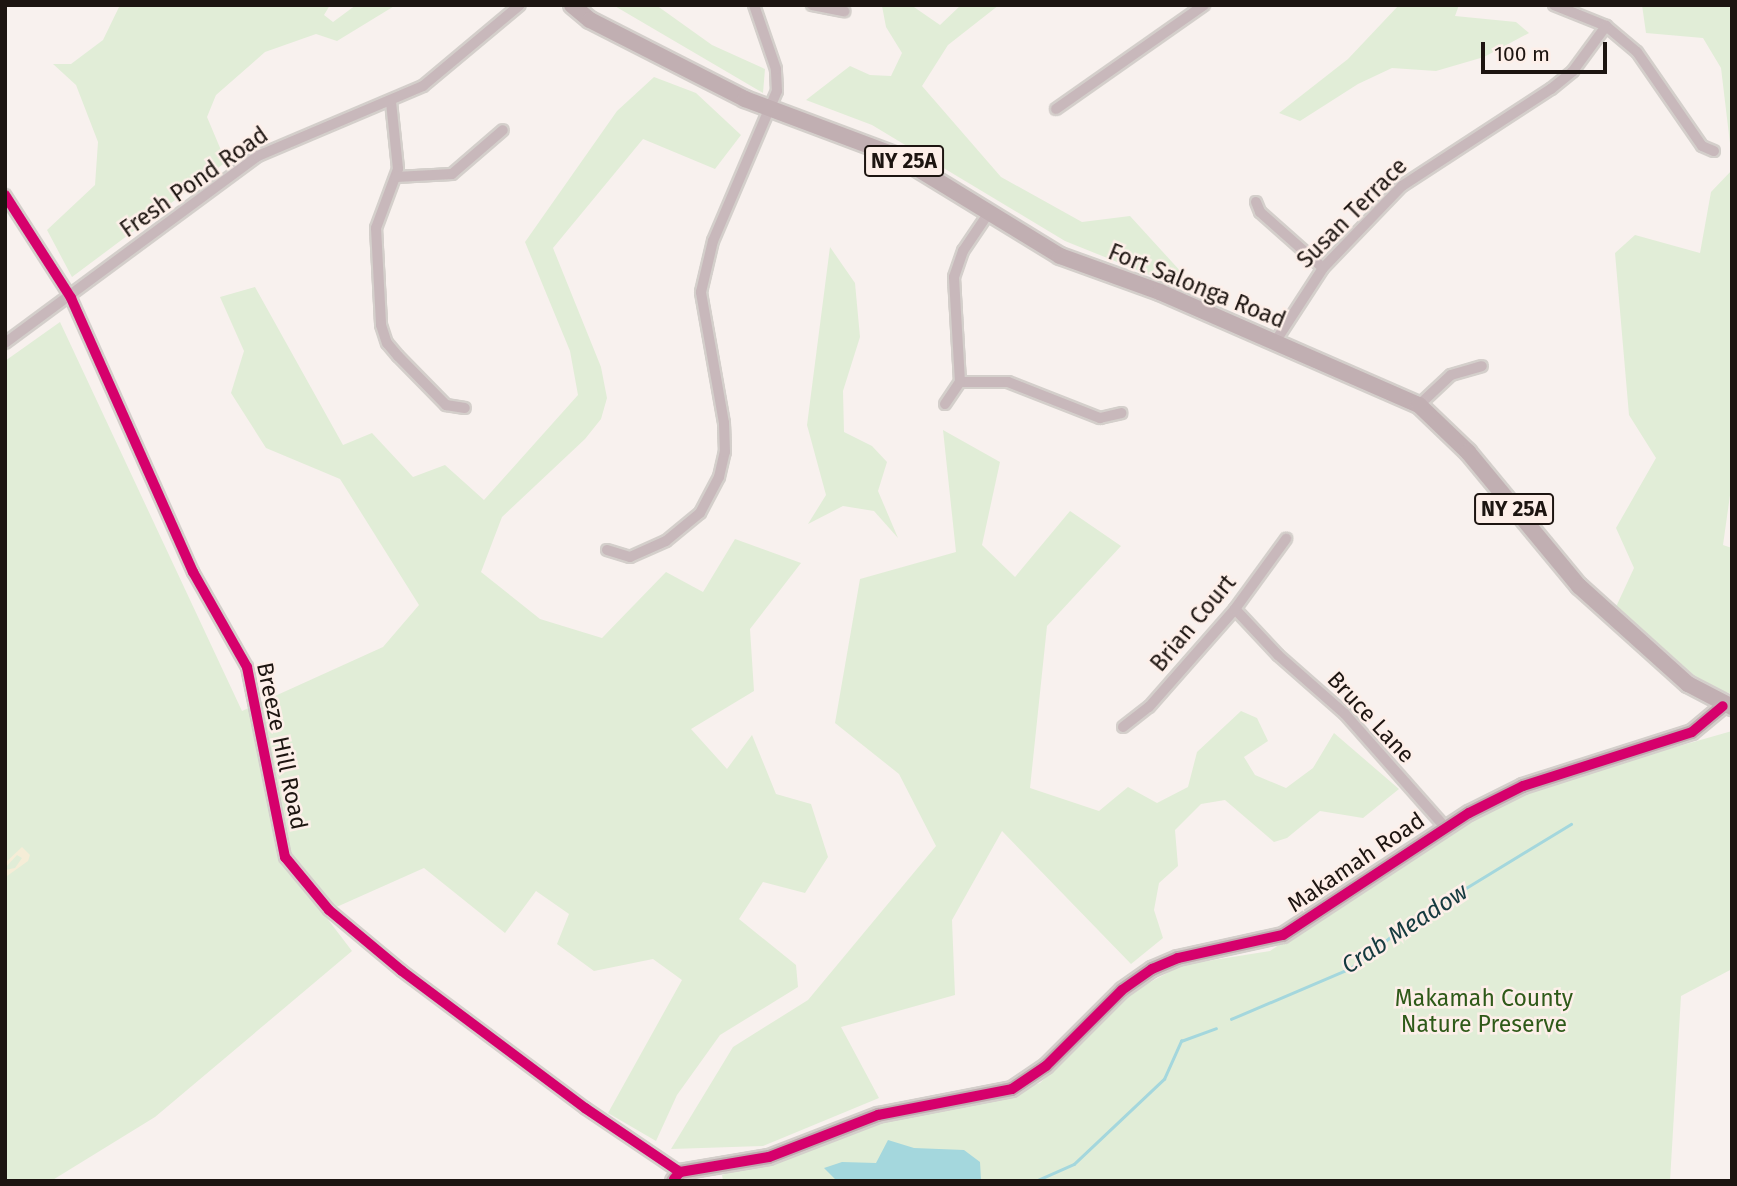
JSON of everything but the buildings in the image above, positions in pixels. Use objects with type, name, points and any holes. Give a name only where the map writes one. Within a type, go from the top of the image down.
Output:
[{"type":"main road","name":"Fort Salonga Road","points":[[572,5],[590,20],[771,109],[897,156],[1060,256],[1275,342],[1419,405],[1468,452],[1579,586],[1688,684],[1727,707]]},
{"type":"street","name":"Fresh Pond Road","points":[[5,343],[71,298],[258,156],[391,102],[445,69],[520,5]]},
{"type":"street","points":[[607,550],[630,556],[666,541],[701,513],[719,477],[725,452],[724,423],[701,296],[713,241],[777,91],[776,69],[754,5]]},
{"type":"street","points":[[812,5],[844,11]]},
{"type":"street","points":[[1056,109],[1204,5]]},
{"type":"street","points":[[1554,5],[1606,26],[1637,52],[1702,146],[1714,151]]},
{"type":"street","name":"Susan Terrace","points":[[1275,342],[1323,268],[1417,174],[1573,71],[1606,26]]},
{"type":"street","points":[[391,102],[396,177],[376,228],[381,325],[387,343],[446,405],[465,408]]},
{"type":"street","points":[[396,177],[452,174],[503,130]]},
{"type":"street","name":"Breeze Hill Road","points":[[5,195],[71,298],[193,572],[247,667],[285,857],[329,910],[402,971],[676,1176]]},
{"type":"street","points":[[1256,202],[1260,212],[1323,268]]},
{"type":"street","points":[[945,404],[960,382],[954,277],[963,251],[988,214]]},
{"type":"street","points":[[1419,405],[1451,375],[1482,366]]},
{"type":"street","points":[[960,382],[1008,382],[1100,418],[1121,413]]},
{"type":"street","name":"Brian Court","points":[[1123,727],[1149,706],[1235,609],[1286,539]]},
{"type":"street","name":"Bruce Lane","points":[[1235,609],[1278,654],[1345,713],[1445,827]]},
{"type":"street","name":"Makamah Road","points":[[676,1176],[742,1164],[878,1115],[1012,1088],[1046,1066],[1122,990],[1152,969],[1178,958],[1283,934],[1445,827],[1523,786],[1692,732],[1714,719],[1727,707]]},
{"type":"green space","points":[[120,5],[330,5],[324,15],[333,22],[356,5],[396,5],[337,41],[316,34],[265,52],[216,95],[207,117],[226,162],[72,277],[47,230],[95,185],[98,142],[76,85],[53,64],[71,64],[103,40]]},
{"type":"green space","points":[[613,5],[656,5],[712,45],[765,69],[763,93]]},
{"type":"green space","points":[[911,5],[940,25],[961,5],[999,5],[948,45],[922,86],[1001,177],[1082,222],[1130,216],[1204,297],[1065,241],[872,125],[806,100],[850,66],[870,75],[891,76],[902,53],[886,27],[882,6]]},
{"type":"green space","points":[[1399,5],[1459,5],[1455,16],[1516,22],[1529,33],[1484,57],[1436,71],[1392,68],[1358,84],[1300,121],[1279,113],[1348,59]]},
{"type":"green space","points":[[1642,5],[1732,5],[1732,160],[1721,68],[1703,38],[1646,33]]},
{"type":"green space","points":[[654,77],[696,93],[741,135],[715,169],[643,139],[553,248],[601,367],[607,398],[601,419],[585,439],[502,517],[481,572],[540,619],[602,638],[666,572],[703,592],[735,539],[801,563],[750,629],[754,691],[691,729],[727,769],[752,735],[776,794],[811,804],[828,857],[805,893],[763,882],[739,919],[796,965],[798,987],[720,1035],[677,1095],[656,1141],[608,1113],[682,980],[653,959],[594,971],[557,944],[569,914],[536,891],[505,933],[424,868],[323,913],[352,951],[155,1117],[51,1181],[5,1181],[5,361],[60,322],[242,711],[383,647],[419,605],[340,479],[266,448],[231,393],[244,351],[220,297],[255,287],[343,445],[372,433],[413,477],[445,465],[484,500],[578,395],[570,351],[525,242],[617,111]]},
{"type":"green space","points":[[1732,170],[1732,481],[1723,545],[1732,548],[1732,694],[1698,683],[1615,609],[1634,568],[1616,528],[1656,458],[1629,415],[1615,253],[1635,235],[1700,253],[1711,192]]},
{"type":"green space","points":[[830,247],[855,283],[860,337],[843,391],[844,432],[872,446],[887,462],[878,491],[898,538],[874,511],[843,506],[808,524],[826,495],[807,425]]},
{"type":"green space","points":[[943,430],[1000,462],[982,545],[1015,577],[1070,511],[1121,546],[1047,626],[1030,788],[1099,811],[1128,787],[1157,803],[1188,787],[1197,752],[1241,711],[1257,718],[1268,741],[1244,757],[1255,775],[1286,788],[1313,768],[1334,733],[1399,789],[1363,818],[1320,811],[1287,838],[1274,842],[1225,800],[1201,804],[1175,830],[1178,866],[1159,883],[1154,910],[1163,938],[1131,964],[1002,831],[952,920],[955,995],[841,1027],[879,1098],[763,1146],[671,1149],[733,1047],[808,1000],[936,846],[899,774],[835,723],[860,579],[956,552]]},
{"type":"green space","name":"Makamah County Nature Preserve","points":[[1732,731],[1732,969],[1681,996],[1670,1181],[723,1181],[722,1175],[874,1122],[957,1109],[1040,1083],[1128,994],[1182,965],[1270,951],[1427,844],[1521,791]]},
{"type":"sand","points":[[22,847],[30,855],[28,861],[7,876],[5,870],[15,868],[22,858],[17,855],[5,868],[5,863]]},
{"type":"water","points":[[888,1140],[914,1148],[964,1150],[980,1162],[981,1180],[837,1181],[824,1168],[842,1162],[876,1163]]},
{"type":"waterway","name":"Crab Meadow","points":[[1231,1019],[1351,968],[1407,924],[1571,824]]},
{"type":"waterway","name":"Crab Meadow","points":[[1020,1181],[1038,1180],[1074,1164],[1164,1079],[1181,1041],[1216,1028]]},
{"type":"cycle path","points":[[5,195],[71,298],[193,572],[247,667],[285,857],[329,910],[402,971],[585,1108],[680,1172]]},
{"type":"cycle path","points":[[674,1179],[680,1172],[769,1157],[878,1115],[1012,1089],[1046,1066],[1122,990],[1152,969],[1178,958],[1283,935],[1469,813],[1523,786],[1692,732],[1723,706]]}]
